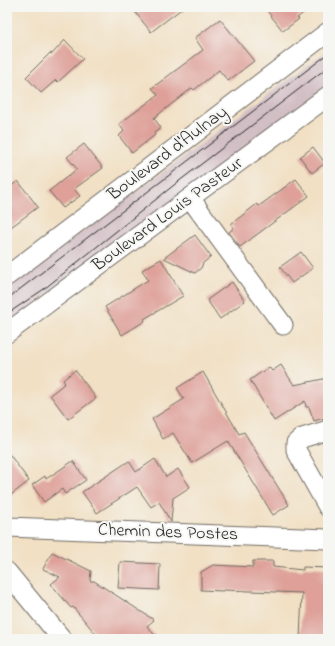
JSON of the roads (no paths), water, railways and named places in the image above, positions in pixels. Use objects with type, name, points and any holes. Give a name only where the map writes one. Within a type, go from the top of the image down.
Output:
[{"type":"street","name":"Boulevard d'Aulnay","points":[[7,276],[328,32]]},
{"type":"street","name":"Boulevard Louis Pasteur","points":[[7,333],[328,96]]},
{"type":"street","points":[[190,198],[283,325]]},
{"type":"street","points":[[328,430],[302,438],[296,443],[296,450],[328,507]]},
{"type":"street","name":"Chemin des Postes","points":[[7,526],[328,539]]},
{"type":"street","points":[[7,572],[62,639]]},
{"type":"tram line","points":[[7,299],[328,54]]},
{"type":"tram line","points":[[7,314],[44,289],[174,185],[328,67]]}]
